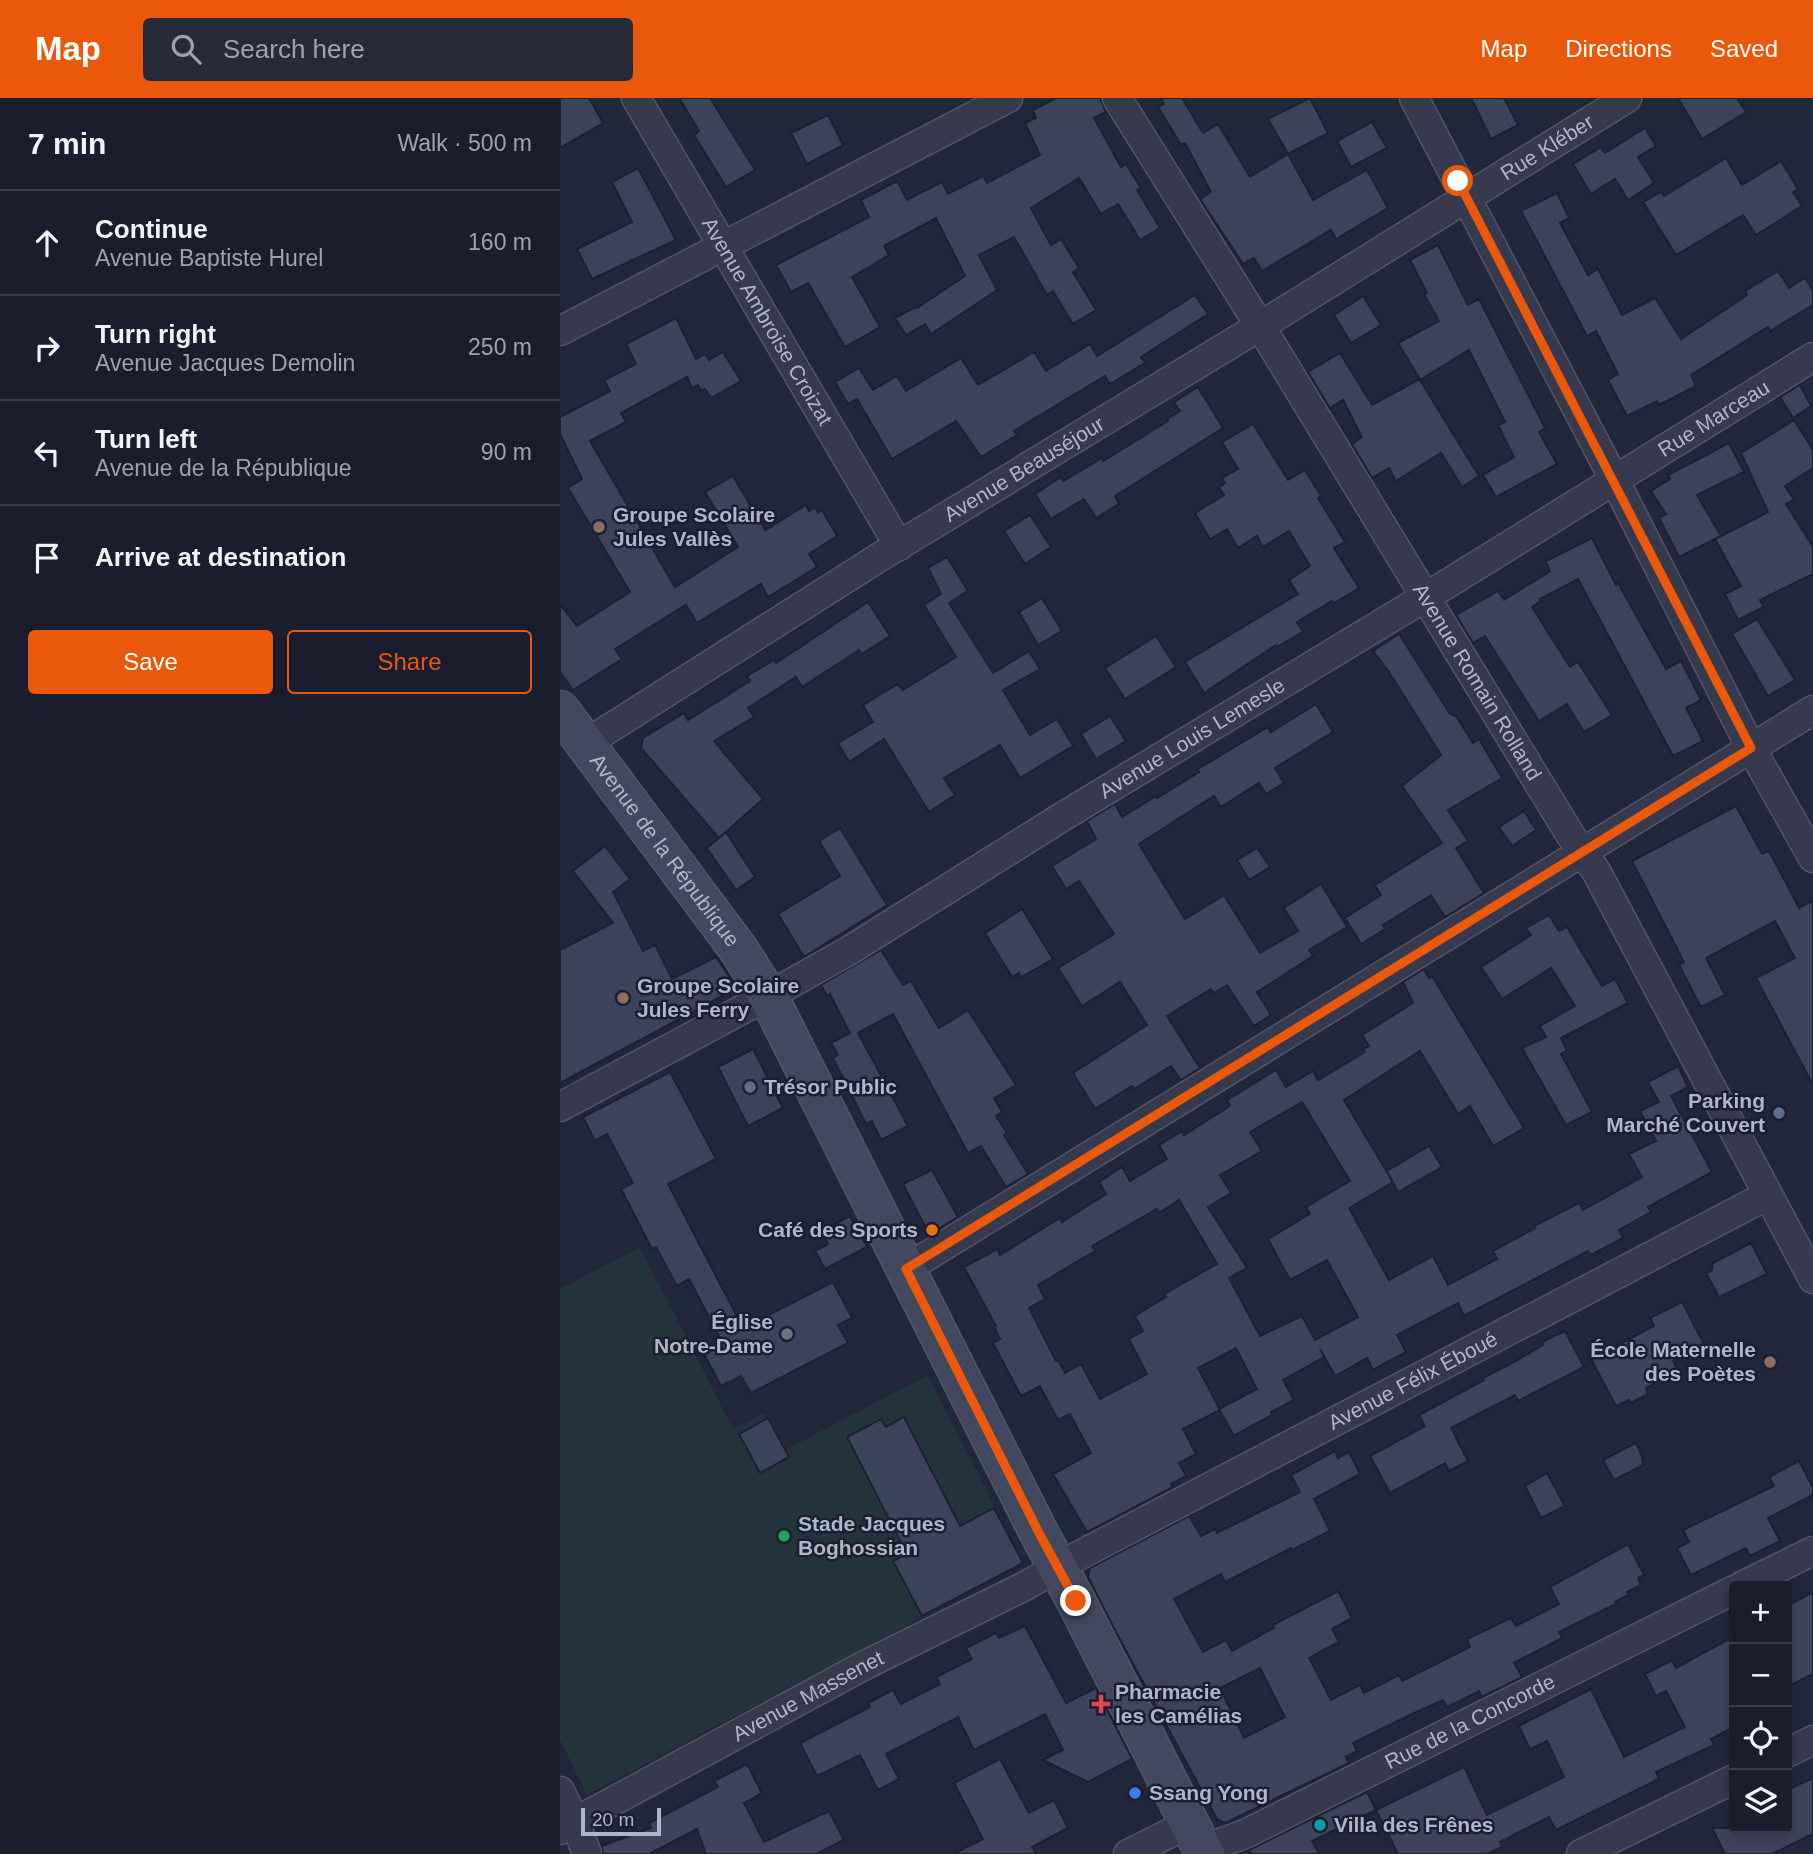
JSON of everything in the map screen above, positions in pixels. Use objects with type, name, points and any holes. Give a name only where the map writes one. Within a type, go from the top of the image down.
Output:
[{"type":"main road","name":"Avenue de la République","points":[[560,710],[739,950],[768,996],[1200,1842]]},
{"type":"street","name":"Avenue Ambroise Croizat","points":[[636,98],[899,546]]},
{"type":"street","points":[[560,331],[1008,98]]},
{"type":"street","name":"Avenue Romain Rolland","points":[[1117,98],[1596,871],[1813,1279]]},
{"type":"street","points":[[1414,98],[1614,479],[1751,748],[1813,858]]},
{"type":"street","name":"Rue Kléber","points":[[1466,197],[1627,98]]},
{"type":"street","name":"Avenue Beauséjour","points":[[585,744],[899,546],[1259,327],[1466,197]]},
{"type":"street","name":"Rue Marceau","points":[[1614,479],[1813,357]]},
{"type":"street","name":"Avenue Louis Lemesle","points":[[560,1107],[850,950],[1614,479]]},
{"type":"street","points":[[906,1269],[1813,710]]},
{"type":"street","name":"Avenue Félix Éboué","points":[[1058,1567],[1768,1195]]},
{"type":"street","points":[[1752,1581],[1813,1551]]},
{"type":"street","name":"Avenue Massenet","points":[[568,1826],[865,1665],[1058,1567]]},
{"type":"street","name":"Rue de la Concorde","points":[[1128,1854],[1245,1834],[1729,1592]]},
{"type":"street","points":[[1792,1750],[1813,1740]]},
{"type":"street","points":[[1591,1852],[1729,1782]]},
{"type":"street","points":[[560,1791],[568,1826],[587,1854]]},
{"type":"shaded area","name":"Stade Jacques Boghossian","points":[[640,1247],[733,1429],[764,1413],[785,1450],[928,1375],[1023,1563],[587,1795],[560,1740],[560,1289]]},
{"type":"building","points":[[560,98],[589,98],[603,123],[560,148]]},
{"type":"building","points":[[679,98],[710,98],[755,170],[726,187],[694,135],[699,131]]},
{"type":"building","points":[[1056,98],[1100,98],[1106,112],[1094,118],[1121,167],[1126,164],[1141,188],[1137,190],[1160,228],[1140,240],[1118,204],[1101,214],[1079,178],[1031,208],[1051,245],[1061,239],[1079,268],[1073,272],[1096,310],[1073,324],[1053,291],[1047,295],[1014,237],[979,255],[997,290],[931,334],[925,324],[906,335],[895,318],[917,308],[965,276],[936,218],[884,246],[889,255],[852,277],[880,327],[845,347],[808,283],[791,292],[776,265],[869,217],[861,200],[897,181],[907,200],[942,182],[948,194],[983,176],[987,183],[1040,155],[1025,123],[1036,118],[1033,110]]},
{"type":"building","points":[[1161,98],[1182,98],[1203,133],[1218,124],[1250,177],[1288,154],[1313,200],[1367,170],[1388,208],[1336,239],[1331,230],[1262,271],[1254,258],[1243,264],[1200,199],[1211,192],[1185,143],[1181,145],[1158,107],[1164,104]]},
{"type":"building","points":[[1310,98],[1328,133],[1288,154],[1268,119]]},
{"type":"building","points":[[1471,98],[1504,98],[1518,125],[1491,139]]},
{"type":"building","points":[[1678,98],[1737,98],[1746,112],[1702,139]]},
{"type":"building","points":[[828,115],[843,145],[807,164],[791,133]]},
{"type":"building","points":[[1372,122],[1387,148],[1351,167],[1337,141]]},
{"type":"building","points":[[1645,128],[1656,146],[1638,157],[1654,183],[1628,200],[1615,179],[1591,194],[1573,164],[1601,147],[1605,153]]},
{"type":"building","points":[[1726,158],[1742,185],[1781,161],[1798,189],[1793,192],[1802,206],[1756,235],[1743,215],[1676,255],[1643,202],[1661,192],[1664,196]]},
{"type":"building","points":[[638,168],[676,240],[592,279],[577,249],[632,222],[612,182]]},
{"type":"building","points":[[1557,193],[1569,218],[1560,223],[1588,275],[1598,269],[1622,315],[1655,298],[1681,339],[1747,295],[1745,291],[1778,271],[1789,288],[1805,278],[1813,291],[1813,305],[1770,331],[1768,327],[1691,375],[1696,386],[1659,405],[1657,401],[1627,416],[1608,380],[1618,374],[1596,331],[1587,336],[1521,211]]},
{"type":"building","points":[[1438,245],[1468,305],[1479,299],[1545,428],[1539,432],[1557,464],[1496,497],[1483,475],[1514,457],[1498,425],[1505,422],[1469,350],[1420,380],[1479,476],[1462,487],[1441,453],[1396,481],[1389,468],[1372,478],[1352,444],[1362,437],[1343,400],[1330,408],[1308,372],[1340,353],[1372,405],[1420,379],[1398,343],[1439,321],[1410,260]]},
{"type":"building","points":[[1195,295],[1208,314],[1141,357],[1145,363],[1110,384],[1105,376],[1014,431],[1017,435],[981,457],[956,421],[892,459],[857,399],[848,404],[835,382],[859,368],[873,390],[897,376],[906,391],[961,358],[978,385],[1034,352],[1046,371],[1090,344],[1097,356]]},
{"type":"building","points":[[1363,296],[1381,325],[1351,343],[1334,315]]},
{"type":"building","points":[[676,318],[696,359],[705,354],[709,360],[723,352],[741,381],[711,398],[705,389],[701,391],[698,385],[692,388],[687,377],[621,413],[626,422],[590,441],[675,587],[738,547],[705,492],[733,476],[765,530],[806,505],[809,511],[815,507],[818,513],[822,510],[837,536],[809,554],[817,567],[768,597],[761,584],[697,623],[686,605],[615,649],[622,659],[573,690],[560,672],[560,604],[577,626],[630,592],[568,488],[582,479],[560,434],[560,417],[610,391],[604,380],[636,364],[626,344]]},
{"type":"building","points":[[1800,385],[1811,406],[1793,418],[1780,397]]},
{"type":"building","points":[[1198,387],[1223,428],[1115,496],[1119,504],[1096,518],[1084,499],[1051,519],[1035,494],[1061,477],[1063,481],[1102,458],[1103,461],[1168,421],[1167,419],[1180,411],[1174,402]]},
{"type":"building","points":[[1794,420],[1813,450],[1813,468],[1785,486],[1794,500],[1786,504],[1813,547],[1813,574],[1760,600],[1764,607],[1738,620],[1725,594],[1741,586],[1715,539],[1768,512],[1741,453]]},
{"type":"building","points":[[1253,424],[1288,480],[1305,470],[1321,496],[1318,498],[1345,542],[1334,548],[1359,588],[1297,622],[1303,632],[1277,647],[1276,645],[1204,693],[1185,662],[1298,594],[1289,580],[1310,566],[1289,531],[1263,547],[1257,536],[1238,548],[1227,529],[1210,539],[1195,513],[1224,495],[1219,487],[1225,483],[1222,478],[1238,469],[1222,442]]},
{"type":"building","points":[[1729,443],[1744,472],[1697,495],[1721,536],[1679,557],[1659,518],[1666,514],[1651,491],[1670,479],[1668,475]]},
{"type":"building","points":[[1030,515],[1051,547],[1025,564],[1004,531]]},
{"type":"building","points":[[1592,538],[1616,585],[1618,583],[1666,669],[1681,661],[1701,700],[1686,708],[1703,741],[1673,756],[1578,579],[1540,599],[1541,601],[1532,607],[1570,667],[1578,662],[1612,715],[1584,732],[1567,704],[1539,721],[1485,636],[1473,643],[1456,615],[1498,591],[1504,600],[1550,571],[1546,561]]},
{"type":"building","points":[[947,557],[968,591],[949,603],[993,673],[1029,651],[1040,669],[1003,690],[1030,735],[1057,719],[1073,746],[1020,778],[1000,745],[944,778],[955,795],[929,812],[884,739],[849,762],[838,743],[873,722],[863,705],[898,684],[903,690],[956,657],[924,605],[941,594],[928,568]]},
{"type":"building","points":[[1042,598],[1062,631],[1038,645],[1019,612]]},
{"type":"building","points":[[868,602],[890,636],[862,654],[859,650],[802,687],[796,677],[748,708],[754,717],[714,741],[763,799],[719,838],[641,748],[643,738],[684,713],[688,720],[750,681],[747,676],[774,660],[776,663]]},
{"type":"building","points":[[1757,619],[1795,680],[1768,696],[1732,634]]},
{"type":"building","points":[[1399,634],[1450,714],[1456,716],[1473,743],[1479,739],[1502,778],[1448,810],[1468,841],[1456,848],[1484,893],[1445,917],[1431,895],[1383,925],[1385,929],[1361,944],[1345,918],[1381,895],[1375,885],[1442,843],[1402,786],[1441,755],[1373,651]]},
{"type":"building","points":[[1156,636],[1176,667],[1125,699],[1105,668]]},
{"type":"building","points":[[1316,704],[1333,732],[1275,768],[1284,783],[1266,794],[1259,783],[1221,807],[1214,796],[1139,844],[1185,919],[1224,895],[1260,953],[1298,931],[1284,908],[1321,884],[1347,927],[1309,950],[1313,956],[1257,992],[1271,1015],[1254,1026],[1227,985],[1214,993],[1211,989],[1167,1016],[1200,1068],[1181,1080],[1171,1066],[1095,1109],[1073,1073],[1147,1025],[1120,982],[1082,1006],[1058,968],[1114,934],[1079,881],[1066,889],[1052,866],[1096,839],[1087,821],[1115,804],[1122,817],[1156,796],[1157,798],[1199,772],[1198,769],[1268,727],[1271,732]]},
{"type":"building","points":[[1110,716],[1126,741],[1096,759],[1081,734]]},
{"type":"building","points":[[1736,806],[1762,854],[1769,851],[1799,908],[1813,901],[1813,1085],[1756,978],[1795,958],[1775,921],[1706,958],[1725,995],[1701,1007],[1679,965],[1684,962],[1632,861]]},
{"type":"building","points":[[1524,811],[1536,830],[1512,846],[1499,827]]},
{"type":"building","points":[[840,828],[887,905],[804,957],[778,914],[840,876],[819,841]]},
{"type":"building","points":[[726,832],[755,877],[736,890],[707,848]]},
{"type":"building","name":"Groupe Scolaire Jules Ferry","points":[[605,846],[630,879],[613,892],[643,951],[655,945],[672,979],[716,957],[737,988],[560,1083],[560,950],[613,923],[573,871]]},
{"type":"building","points":[[1257,848],[1270,867],[1249,880],[1237,860]]},
{"type":"building","points":[[1022,909],[1053,959],[1021,977],[1019,973],[1012,977],[985,933]]},
{"type":"building","points":[[1549,915],[1559,931],[1567,927],[1602,986],[1615,979],[1628,1003],[1561,1038],[1567,1051],[1561,1054],[1592,1112],[1566,1125],[1522,1048],[1546,1037],[1540,1026],[1575,1006],[1551,968],[1502,999],[1481,967],[1531,935],[1526,928]]},
{"type":"building","points":[[881,950],[903,985],[911,981],[939,1028],[968,1010],[1016,1085],[994,1098],[1002,1112],[996,1116],[1007,1133],[1004,1135],[1028,1174],[1006,1187],[981,1146],[968,1153],[893,1014],[858,1033],[908,1126],[881,1140],[872,1121],[866,1124],[833,1058],[838,1055],[831,1043],[850,1033],[830,994],[827,996],[821,985]]},
{"type":"building","points":[[1424,969],[1429,978],[1432,976],[1524,1128],[1493,1146],[1470,1106],[1458,1114],[1420,1051],[1344,1100],[1393,1182],[1349,1208],[1389,1280],[1433,1256],[1448,1285],[1497,1259],[1493,1251],[1535,1228],[1534,1226],[1579,1203],[1583,1210],[1642,1177],[1629,1154],[1656,1141],[1640,1111],[1659,1102],[1648,1082],[1678,1066],[1688,1087],[1671,1096],[1712,1172],[1648,1207],[1651,1212],[1619,1230],[1623,1238],[1591,1255],[1588,1251],[1464,1316],[1458,1303],[1397,1335],[1406,1352],[1373,1370],[1367,1358],[1335,1376],[1320,1349],[1324,1357],[1283,1380],[1294,1400],[1234,1436],[1220,1410],[1183,1429],[1196,1454],[1179,1463],[1186,1476],[1171,1484],[1173,1487],[1087,1532],[1053,1474],[1091,1453],[1070,1414],[1058,1420],[1040,1386],[1021,1396],[993,1343],[1000,1339],[994,1327],[996,1326],[964,1267],[997,1249],[1000,1255],[1060,1218],[1062,1222],[1106,1194],[1099,1182],[1122,1167],[1130,1181],[1167,1159],[1159,1145],[1182,1131],[1184,1135],[1230,1106],[1227,1100],[1276,1070],[1286,1087],[1313,1071],[1318,1080],[1365,1052],[1363,1049],[1369,1046],[1362,1035],[1413,1003],[1403,982]],"holes":[[[1302,1102],[1350,1181],[1306,1207],[1310,1214],[1268,1239],[1290,1280],[1327,1260],[1358,1317],[1315,1340],[1302,1316],[1260,1336],[1229,1278],[1247,1268],[1208,1207],[1231,1193],[1220,1175],[1262,1151],[1250,1132]],[[1179,1200],[1217,1264],[1164,1294],[1166,1297],[1135,1316],[1143,1331],[1129,1339],[1147,1374],[1100,1399],[1081,1364],[1065,1373],[1058,1360],[1056,1361],[1029,1308],[1045,1299],[1038,1285],[1095,1251],[1092,1246],[1157,1209],[1159,1213]],[[1236,1348],[1257,1389],[1219,1409],[1198,1368]]]},
{"type":"building","name":"Trésor Public","points":[[753,1049],[783,1108],[748,1126],[718,1067]]},
{"type":"building","points":[[670,1072],[716,1159],[668,1184],[743,1328],[833,1282],[852,1318],[838,1325],[848,1343],[751,1393],[741,1376],[721,1386],[703,1352],[721,1340],[689,1279],[677,1286],[656,1247],[652,1249],[621,1189],[633,1183],[607,1134],[595,1141],[583,1117]]},
{"type":"building","points":[[1429,1146],[1442,1167],[1398,1192],[1387,1171]]},
{"type":"building","points":[[932,1170],[958,1217],[935,1231],[925,1226],[903,1184]]},
{"type":"building","points":[[850,1216],[867,1247],[825,1269],[815,1251],[828,1244],[821,1231]]},
{"type":"building","points":[[1751,1243],[1767,1274],[1719,1297],[1706,1273],[1712,1270],[1713,1263]]},
{"type":"building","points":[[1682,1302],[1704,1344],[1673,1361],[1678,1371],[1646,1388],[1648,1394],[1631,1403],[1629,1400],[1616,1406],[1591,1359],[1654,1326],[1650,1318]]},
{"type":"building","points":[[1565,1331],[1584,1367],[1518,1401],[1515,1395],[1451,1428],[1468,1461],[1449,1471],[1445,1463],[1390,1493],[1370,1456],[1425,1426],[1419,1415]]},
{"type":"building","points":[[904,1417],[960,1526],[994,1508],[1023,1563],[922,1616],[893,1561],[907,1554],[847,1437],[881,1419],[886,1427]]},
{"type":"building","points":[[768,1418],[789,1457],[760,1473],[739,1434]]},
{"type":"building","points":[[1636,1443],[1643,1465],[1614,1480],[1603,1460]]},
{"type":"building","points":[[1335,1451],[1338,1458],[1349,1452],[1360,1474],[1314,1499],[1330,1531],[1225,1582],[1221,1574],[1174,1599],[1203,1652],[1226,1640],[1232,1651],[1274,1628],[1273,1625],[1338,1591],[1352,1618],[1332,1629],[1339,1642],[1309,1658],[1331,1700],[1360,1685],[1364,1693],[1399,1675],[1402,1681],[1470,1647],[1467,1639],[1511,1618],[1516,1626],[1559,1604],[1550,1587],[1628,1544],[1644,1575],[1638,1578],[1641,1585],[1627,1592],[1628,1595],[1615,1602],[1616,1604],[1559,1632],[1562,1638],[1514,1663],[1522,1677],[1482,1697],[1479,1691],[1447,1707],[1443,1700],[1353,1743],[1357,1751],[1346,1757],[1349,1763],[1225,1823],[1217,1819],[1088,1577],[1090,1568],[1189,1516],[1201,1536],[1215,1529],[1217,1533],[1300,1492],[1291,1475]],"holes":[[[1260,1668],[1285,1717],[1244,1738],[1220,1688]]]},
{"type":"building","points":[[1799,1461],[1813,1488],[1813,1495],[1768,1518],[1780,1541],[1750,1556],[1746,1548],[1691,1575],[1677,1548],[1689,1542],[1683,1530],[1774,1486],[1769,1477]]},
{"type":"building","points":[[1547,1473],[1565,1506],[1541,1518],[1525,1486]]},
{"type":"building","points":[[1813,1592],[1813,1674],[1792,1684],[1792,1644],[1792,1603]]},
{"type":"building","points":[[1025,1626],[1066,1703],[1096,1688],[1132,1759],[1088,1782],[1043,1760],[1063,1750],[1045,1714],[974,1750],[958,1717],[886,1754],[899,1779],[878,1790],[860,1755],[817,1776],[800,1743],[870,1707],[868,1703],[893,1690],[901,1704],[940,1684],[936,1677],[972,1659],[966,1648],[996,1633],[999,1638]]},
{"type":"building","points":[[1729,1639],[1729,1730],[1711,1739],[1714,1745],[1656,1772],[1659,1779],[1556,1830],[1549,1817],[1500,1842],[1502,1847],[1487,1854],[1398,1854],[1376,1810],[1464,1767],[1487,1815],[1564,1777],[1547,1741],[1530,1749],[1519,1726],[1591,1689],[1624,1757],[1685,1727],[1666,1691],[1656,1696],[1645,1674],[1672,1660],[1676,1668]]},
{"type":"building","points":[[1000,1759],[1029,1813],[1054,1800],[1068,1828],[1032,1847],[1036,1854],[953,1854],[983,1839],[954,1783]]},
{"type":"building","points":[[747,1764],[762,1793],[744,1803],[764,1842],[829,1811],[844,1840],[816,1854],[706,1854],[697,1829],[649,1854],[603,1854],[602,1846],[651,1828],[649,1823],[718,1787],[714,1781]]},
{"type":"building","points":[[1813,1778],[1813,1834],[1772,1854],[1725,1854],[1712,1828],[1729,1828],[1729,1833],[1792,1833],[1792,1788]]},
{"type":"building","name":"Villa des Frênes","points":[[1367,1792],[1376,1810],[1312,1841],[1319,1854],[1251,1854],[1249,1850]]},
{"type":"place","name":"Groupe Scolaire Jules Vallès","points":[[599,527]]},
{"type":"place","name":"Groupe Scolaire Jules Ferry","points":[[623,998]]},
{"type":"place","name":"Trésor Public","points":[[750,1087]]},
{"type":"place","name":"Parking Marché Couvert","points":[[1779,1113]]},
{"type":"place","name":"Café des Sports","points":[[932,1230]]},
{"type":"place","name":"Église Notre-Dame","points":[[787,1334]]},
{"type":"place","name":"École Maternelle des Poètes","points":[[1770,1362]]},
{"type":"place","name":"Stade Jacques Boghossian","points":[[784,1536]]},
{"type":"place","name":"Pharmacie les Camélias","points":[[1101,1704]]},
{"type":"place","name":"Ssang Yong","points":[[1135,1793]]},
{"type":"place","name":"Villa des Frênes","points":[[1320,1825]]},
{"type":"route","points":[[1076,1601],[906,1269],[1751,748],[1458,181]]}]
